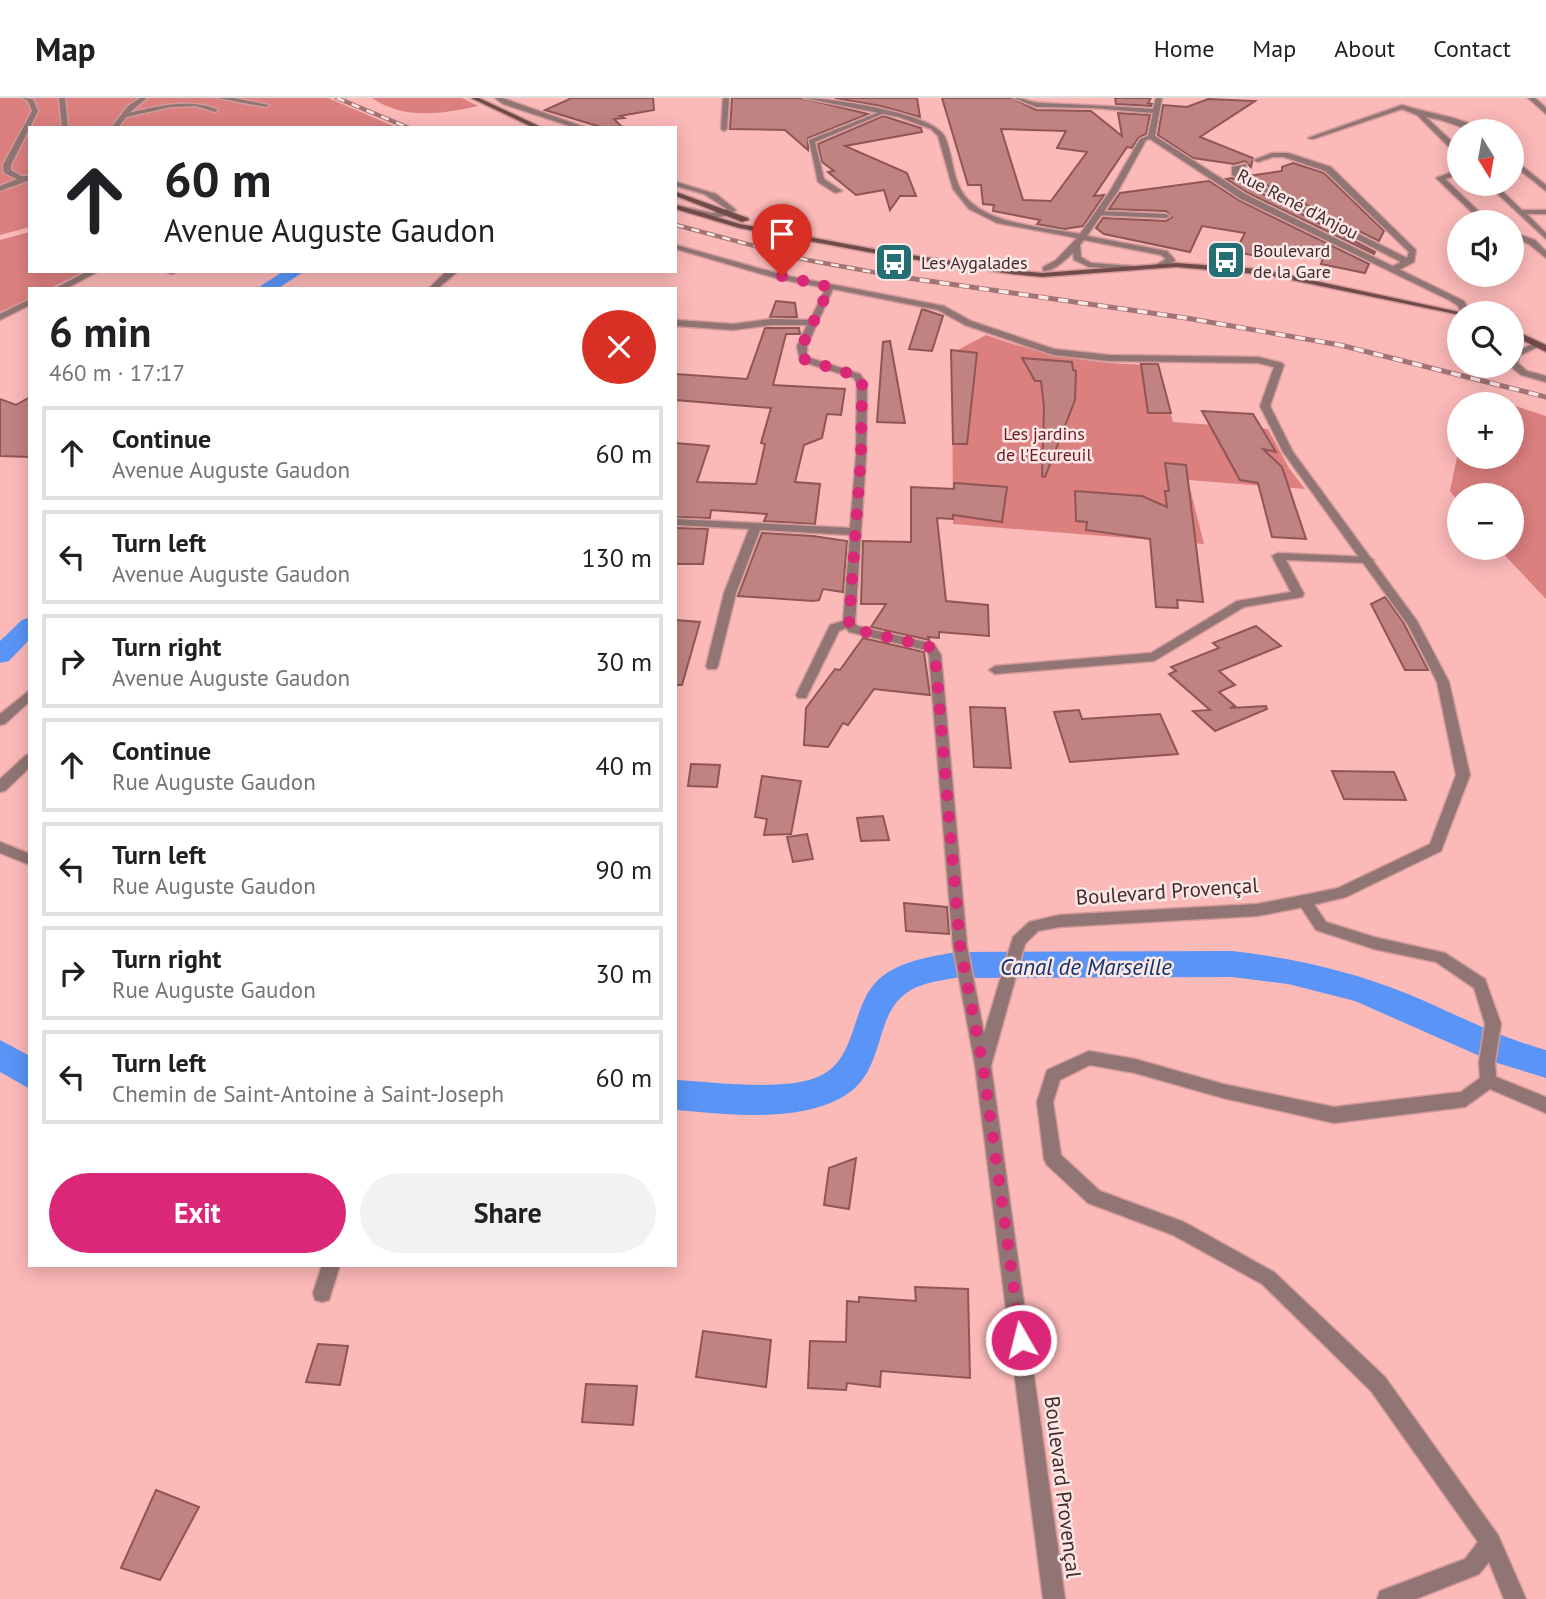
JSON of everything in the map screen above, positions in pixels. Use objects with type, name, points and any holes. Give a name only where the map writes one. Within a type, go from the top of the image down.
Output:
[{"type":"main road","points":[[481,98],[502,113],[535,126]]},
{"type":"main road","points":[[678,194],[779,233]]},
{"type":"main road","points":[[677,206],[705,218],[884,253],[1042,275],[1158,266],[1268,273]]},
{"type":"main road","points":[[983,268],[1046,269],[1171,260],[1213,261],[1447,310]]},
{"type":"main road","points":[[1524,338],[1542,347]]},
{"type":"street","points":[[25,98],[31,100],[35,111],[7,165],[7,171],[28,178]]},
{"type":"street","points":[[62,98],[65,126]]},
{"type":"street","points":[[115,126],[130,107],[144,98]]},
{"type":"street","points":[[147,110],[144,107],[159,98]]},
{"type":"street","points":[[221,98],[265,105]]},
{"type":"street","points":[[498,98],[505,103],[577,126]]},
{"type":"street","points":[[724,128],[726,98]]},
{"type":"street","points":[[807,98],[919,120],[937,129],[956,192],[976,212],[1000,221],[1164,253],[1171,260],[1158,266]]},
{"type":"street","points":[[1017,98],[1036,105],[1154,111]]},
{"type":"street","points":[[1084,98],[1094,106]]},
{"type":"street","points":[[1046,269],[1058,265],[1077,246],[1143,139],[1151,137],[1158,98]]},
{"type":"street","points":[[1531,98],[1546,112]]},
{"type":"street","points":[[122,116],[129,117],[171,105],[196,104],[215,110]]},
{"type":"street","points":[[1311,138],[1402,107],[1419,114],[1448,119]]},
{"type":"street","points":[[838,191],[821,180],[811,141],[884,112]]},
{"type":"street","points":[[1419,114],[1447,141]]},
{"type":"street","name":"Rue René d'Anjou","points":[[1151,137],[1253,202],[1457,301]]},
{"type":"street","points":[[1258,160],[1285,155],[1328,169],[1413,252],[1408,262],[1394,269]]},
{"type":"street","points":[[1243,166],[1235,169],[1237,175],[1408,262]]},
{"type":"street","points":[[1524,170],[1546,189]]},
{"type":"street","points":[[0,189],[28,178]]},
{"type":"street","points":[[677,184],[704,192],[724,202],[732,210],[728,214],[712,216],[677,206]]},
{"type":"street","points":[[1459,196],[1473,210]]},
{"type":"street","points":[[1503,196],[1518,210]]},
{"type":"street","points":[[1524,212],[1546,212]]},
{"type":"street","points":[[1099,213],[1166,216]]},
{"type":"street","points":[[1524,216],[1546,237]]},
{"type":"street","points":[[1524,239],[1532,242],[1546,256]]},
{"type":"street","points":[[1077,246],[1077,258],[1088,265],[1133,268]]},
{"type":"street","points":[[677,247],[830,287],[802,346],[803,359],[857,376],[862,384],[861,456],[849,623],[853,629],[930,647],[935,655],[960,946],[983,1066]]},
{"type":"street","points":[[62,287],[91,273]]},
{"type":"street","points":[[434,287],[450,273]]},
{"type":"street","name":"Boulevard Provençal","points":[[830,287],[941,308],[979,328],[1053,352],[1109,358],[1258,360],[1279,365],[1265,406],[1287,452],[1413,624],[1443,682],[1463,775],[1436,847],[1341,893],[1257,910],[1059,921],[1034,926],[1018,941],[983,1066],[1054,1599]]},
{"type":"street","points":[[0,317],[28,304]]},
{"type":"street","points":[[677,323],[733,327],[771,321],[813,323]]},
{"type":"street","points":[[1542,347],[1515,355],[1513,364],[1524,373],[1546,379]]},
{"type":"street","points":[[677,522],[856,532]]},
{"type":"street","points":[[712,666],[730,593],[755,528]]},
{"type":"street","points":[[995,670],[1154,657],[1241,604],[1298,594],[1278,556],[1368,560]]},
{"type":"street","points":[[802,695],[834,628],[849,623]]},
{"type":"street","points":[[0,721],[28,696]]},
{"type":"street","points":[[0,787],[28,761]]},
{"type":"street","points":[[0,847],[28,859]]},
{"type":"street","points":[[1304,901],[1321,926],[1374,943],[1440,957],[1480,984],[1493,1024],[1487,1062],[1489,1081]]},
{"type":"street","points":[[1489,1081],[1465,1099],[1334,1115],[1223,1091],[1135,1066],[1089,1058],[1053,1075],[1045,1102],[1054,1159],[1094,1197],[1178,1228],[1268,1278],[1378,1384],[1491,1542],[1515,1599]]},
{"type":"street","points":[[1489,1081],[1546,1105]]},
{"type":"street","points":[[322,1293],[330,1267]]},
{"type":"street","points":[[1388,1599],[1472,1567],[1491,1542]]},
{"type":"green space","points":[[0,98],[328,98],[393,126],[28,126],[28,228],[0,235]]},
{"type":"green space","points":[[372,98],[462,98],[478,106],[437,113],[410,112],[397,110]]},
{"type":"green space","points":[[28,233],[28,273],[81,273],[53,287],[28,287],[28,299],[0,312],[0,240]]},
{"type":"green space","name":"Les jardins de l'Ecureuil","points":[[986,335],[1029,349],[1070,358],[1158,365],[1173,422],[1268,429],[1289,468],[1305,489],[1188,480],[1204,544],[953,524],[952,353]]},
{"type":"green space","points":[[1524,409],[1546,416],[1546,599],[1509,560],[1524,560],[1524,483],[1452,483],[1454,469],[1524,469]]},
{"type":"building","points":[[572,98],[653,98],[654,110],[614,119],[621,126],[597,126],[545,110]]},
{"type":"building","points":[[732,98],[801,98],[868,114],[808,138],[808,150],[785,130],[730,129]]},
{"type":"building","points":[[835,98],[917,98],[920,117],[881,106]]},
{"type":"building","points":[[942,98],[1012,98],[1036,110],[1091,111],[1122,136],[1118,113],[1150,115],[1146,134],[1138,138],[1132,148],[1127,147],[1094,196],[1104,195],[1083,226],[1064,229],[1037,224],[1040,220],[993,211],[994,205],[983,204],[981,185],[968,185]],"holes":[[[1001,129],[1066,131],[1057,148],[1087,152],[1051,201],[1023,200]]]},
{"type":"building","points":[[1115,98],[1151,98],[1148,103],[1152,104],[1116,104]]},
{"type":"building","points":[[1208,99],[1255,101],[1200,137],[1253,158],[1251,167],[1245,161],[1234,164],[1193,158],[1158,135],[1163,105],[1187,107]]},
{"type":"building","points":[[883,116],[921,128],[922,132],[845,146],[907,173],[916,196],[900,196],[890,210],[884,190],[856,195],[828,172],[834,171],[822,162],[818,144]]},
{"type":"building","points":[[1293,163],[1324,173],[1384,231],[1379,241],[1248,176],[1282,171],[1282,167]]},
{"type":"building","points":[[1232,178],[1375,252],[1374,254],[1248,193],[1226,179]]},
{"type":"building","points":[[1209,181],[1240,201],[1369,264],[1365,273],[1321,264],[1323,258],[1263,246],[1257,256],[1235,252],[1245,233],[1202,226],[1190,252],[1104,234],[1096,228],[1103,218],[1166,221],[1172,217],[1166,211],[1109,209],[1120,193]]},
{"type":"building","points":[[776,301],[795,303],[797,317],[770,317]]},
{"type":"building","points":[[922,309],[943,316],[932,351],[909,349]]},
{"type":"building","points":[[765,328],[799,328],[800,334],[786,334],[773,385],[845,389],[841,415],[827,414],[822,438],[804,445],[795,482],[820,484],[815,524],[764,521],[767,514],[711,510],[710,518],[677,517],[677,443],[709,446],[697,482],[756,484],[765,444],[761,443],[771,408],[677,400],[677,374],[747,379]]},
{"type":"building","points":[[890,341],[905,423],[877,422],[883,342]]},
{"type":"building","points":[[951,350],[977,353],[967,444],[953,444]]},
{"type":"building","points":[[1022,358],[1072,362],[1073,370],[1076,371],[1075,400],[1045,477],[1042,476],[1044,408],[1041,381],[1035,381]]},
{"type":"building","points":[[1141,364],[1158,364],[1171,413],[1148,413]]},
{"type":"building","points":[[28,398],[28,457],[0,456],[0,399],[16,405]]},
{"type":"building","points":[[1202,411],[1253,414],[1276,452],[1263,449],[1282,467],[1306,539],[1272,537],[1258,483],[1240,480]]},
{"type":"building","points":[[1165,463],[1186,465],[1203,602],[1177,600],[1178,608],[1156,607],[1150,539],[1086,530],[1087,522],[1076,521],[1075,491],[1142,496],[1167,507],[1165,491],[1169,491]]},
{"type":"building","points":[[954,483],[1007,487],[1002,522],[953,515],[953,519],[937,518],[946,601],[988,605],[989,636],[939,632],[939,638],[928,637],[929,640],[871,627],[886,604],[861,604],[863,541],[911,542],[911,487],[954,489]]},
{"type":"building","points":[[677,528],[708,529],[703,564],[677,564]]},
{"type":"building","points":[[762,533],[847,541],[843,592],[823,589],[819,600],[813,601],[738,596]]},
{"type":"building","points":[[1385,597],[1403,622],[1428,670],[1405,670],[1371,604]]},
{"type":"building","points":[[677,620],[700,622],[682,685],[677,685]]},
{"type":"building","points":[[1256,626],[1281,646],[1219,671],[1235,685],[1219,692],[1235,706],[1230,708],[1266,706],[1267,709],[1215,731],[1193,711],[1210,710],[1169,674],[1176,671],[1171,667],[1219,648],[1213,643]]},
{"type":"building","points":[[863,638],[924,652],[930,695],[874,689],[848,725],[843,723],[828,747],[804,745],[806,708],[835,669],[840,670]]},
{"type":"building","points":[[970,707],[1005,708],[1011,768],[974,767]]},
{"type":"building","points":[[1079,710],[1082,719],[1160,714],[1178,754],[1070,762],[1054,712]]},
{"type":"building","points":[[691,764],[720,765],[717,787],[688,786]]},
{"type":"building","points":[[1332,771],[1394,772],[1406,800],[1344,799]]},
{"type":"building","points":[[762,776],[801,781],[791,834],[764,835],[767,819],[755,817]]},
{"type":"building","points":[[883,816],[889,840],[861,841],[857,818]]},
{"type":"building","points":[[807,834],[813,859],[793,862],[787,837]]},
{"type":"building","points":[[904,903],[947,907],[949,934],[906,931]]},
{"type":"building","points":[[856,1158],[849,1209],[824,1205],[829,1168]]},
{"type":"building","points":[[915,1287],[968,1289],[970,1378],[881,1371],[880,1387],[847,1383],[846,1390],[808,1388],[810,1341],[846,1342],[847,1301],[859,1302],[859,1297],[916,1301]]},
{"type":"building","points":[[703,1331],[771,1340],[766,1387],[696,1377]]},
{"type":"building","points":[[318,1344],[348,1346],[340,1385],[306,1382]]},
{"type":"building","points":[[586,1384],[637,1386],[633,1425],[582,1422]]},
{"type":"building","points":[[156,1490],[199,1507],[160,1580],[121,1568]]},
{"type":"waterway","name":"Canal de Marseille","points":[[268,287],[293,273]]},
{"type":"waterway","name":"Canal de Marseille","points":[[0,655],[28,627]]},
{"type":"waterway","name":"Canal de Marseille","points":[[677,1095],[777,1098],[816,1093],[829,1088],[849,1072],[861,1054],[880,999],[894,984],[918,972],[955,965],[1232,964],[1288,971],[1360,989],[1503,1051],[1546,1064]]},
{"type":"waterway","name":"Canal de Marseille","points":[[0,1054],[28,1073]]},
{"type":"railway","points":[[337,98],[404,126]]},
{"type":"railway","points":[[677,225],[807,260],[889,275]]},
{"type":"railway","points":[[880,274],[1186,318],[1340,345],[1546,397]]},
{"type":"place","name":"Boulevard de la Gare","points":[[1226,260]]},
{"type":"place","name":"Les Aygalades","points":[[894,262]]},
{"type":"route","points":[[782,276],[830,287],[802,346],[803,359],[857,376],[862,384],[861,456],[849,623],[853,629],[930,647],[935,655],[960,946],[983,1066],[1021,1340]]}]
